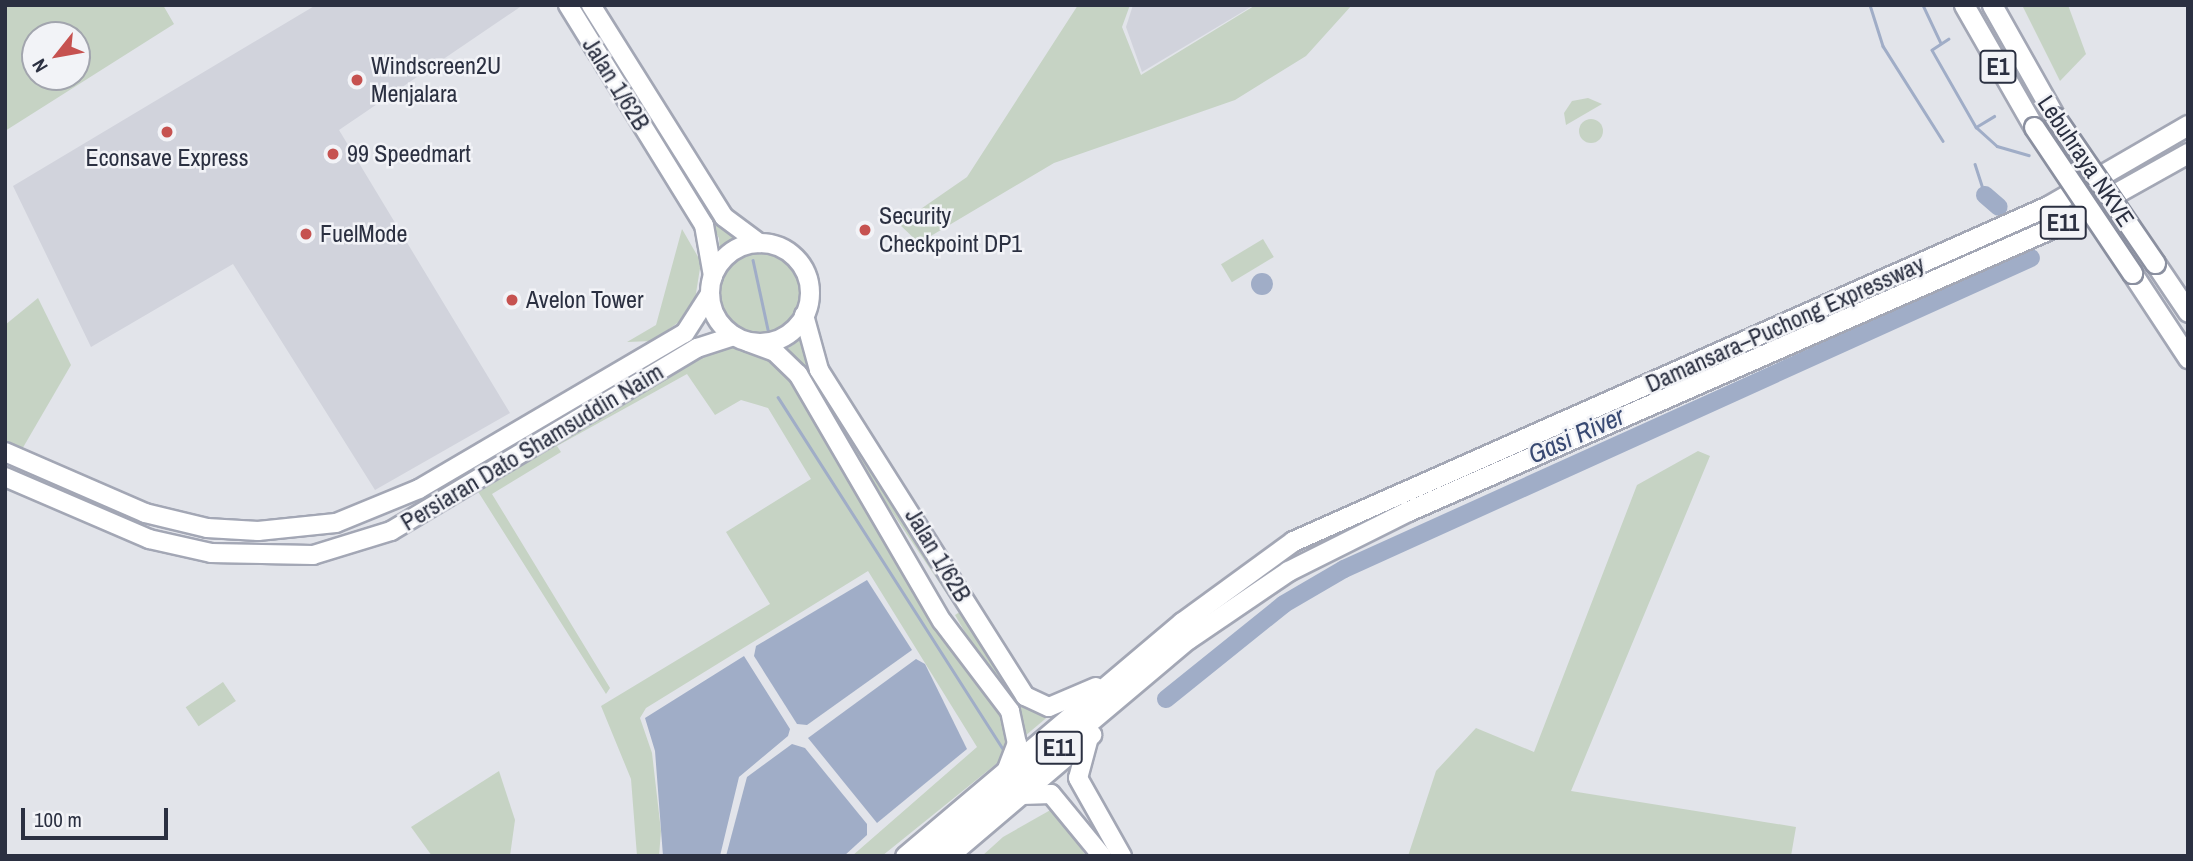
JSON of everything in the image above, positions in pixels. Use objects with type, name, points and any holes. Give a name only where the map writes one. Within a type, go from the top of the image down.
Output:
[{"type":"highway","name":"Lebuhraya NKVE","points":[[1964,5],[2034,127],[2188,358]]},
{"type":"highway","name":"Lebuhraya NKVE","points":[[1992,5],[2055,117],[2188,312]]},
{"type":"highway","name":"Damansara–Puchong Expressway","points":[[905,856],[1124,670],[1262,561],[1327,523],[2048,206],[2188,125]]},
{"type":"highway","name":"Damansara–Puchong Expressway","points":[[1188,639],[1255,591],[1347,539],[2059,225],[2188,153]]},
{"type":"highway","points":[[1092,735],[1188,639]]},
{"type":"highway","name":"E11","points":[[930,856],[1188,639]]},
{"type":"main road","name":"Jalan 1/62B","points":[[568,5],[704,225],[713,276]]},
{"type":"main road","name":"Jalan 1/62B","points":[[591,5],[723,217],[759,243]]},
{"type":"main road","points":[[759,243],[782,248],[802,266],[809,292],[804,316],[781,339],[741,339],[713,311],[709,294],[713,276],[730,252],[759,243]]},
{"type":"main road","name":"Persiaran Dato Shamsuddin Naim","points":[[5,452],[145,513],[206,528],[258,531],[337,523],[419,488],[685,332],[709,294]]},
{"type":"main road","name":"Jalan 1/62B","points":[[804,316],[819,370],[1024,696],[1037,705],[1065,704],[1124,670]]},
{"type":"main road","name":"Jalan 1/62B","points":[[741,339],[794,368],[900,540],[942,621],[1010,711],[1017,743],[1004,774]]},
{"type":"main road","name":"Persiaran Dato Shamsuddin Naim","points":[[5,477],[149,540],[211,554],[313,555],[391,531],[696,348],[741,339]]},
{"type":"main road","points":[[900,540],[954,608],[959,603],[953,580]]},
{"type":"main road","points":[[950,856],[1092,735]]},
{"type":"main road","points":[[1092,735],[1078,778],[1122,856]]},
{"type":"main road","points":[[1022,795],[1051,794],[1102,856]]},
{"type":"shaded area","points":[[316,5],[523,5],[339,130],[510,413],[375,490],[233,264],[91,347],[13,186]]},
{"type":"shaded area","points":[[1133,5],[1254,5],[1142,72],[1126,27]]},
{"type":"green space","points":[[5,5],[163,5],[174,24],[91,77],[91,21],[21,21],[21,91],[68,91],[5,131]]},
{"type":"green space","points":[[574,5],[585,7],[722,226],[740,242],[720,254],[719,238]]},
{"type":"green space","points":[[1078,5],[1130,5],[1122,27],[1141,75],[1254,6],[1352,5],[1306,56],[1235,100],[1054,163],[919,243],[899,224],[967,177]]},
{"type":"green space","points":[[2022,5],[2068,5],[2086,54],[2060,81]]},
{"type":"green space","points":[[1588,98],[1602,104],[1566,125],[1564,113],[1572,101]]},
{"type":"green space","points":[[1591,119],[1599,123],[1603,131],[1599,139],[1591,143],[1583,139],[1579,131],[1583,123]]},
{"type":"green space","points":[[682,229],[701,262],[693,312],[652,341],[627,342],[656,325]]},
{"type":"green space","points":[[1263,239],[1274,257],[1232,282],[1221,264]]},
{"type":"green space","points":[[760,252],[776,255],[789,264],[798,277],[801,293],[798,309],[789,322],[776,331],[760,334],[744,331],[731,322],[722,309],[719,293],[722,277],[731,264],[744,255]]},
{"type":"green space","points":[[38,298],[71,365],[21,451],[5,443],[5,325]]},
{"type":"green space","points":[[802,339],[805,357],[953,603],[784,351]]},
{"type":"green space","points":[[732,346],[782,363],[1008,718],[1009,748],[1001,760],[882,856],[852,856],[977,747],[868,571],[646,708],[640,718],[652,753],[661,831],[659,856],[637,856],[631,779],[601,706],[770,604],[726,532],[811,479],[768,408],[741,400],[715,415],[687,374],[557,446],[561,452],[492,494],[610,688],[606,694],[477,490],[706,348]]},
{"type":"green space","points":[[1698,451],[1710,456],[1571,791],[1796,827],[1791,856],[1408,856],[1436,771],[1476,728],[1534,752],[1637,485]]},
{"type":"green space","points":[[963,610],[1051,714],[1025,736],[955,615]]},
{"type":"green space","points":[[223,682],[236,701],[199,726],[186,707]]},
{"type":"green space","points":[[499,771],[515,820],[510,856],[432,856],[411,827]]},
{"type":"green space","points":[[1054,808],[1086,856],[982,856],[1003,837]]},
{"type":"water","points":[[1258,273],[1266,273],[1273,280],[1273,288],[1266,295],[1258,295],[1251,288],[1251,280]]},
{"type":"water","points":[[867,580],[912,650],[807,725],[797,724],[754,656],[756,646]]},
{"type":"water","points":[[744,656],[790,729],[788,736],[739,777],[720,856],[663,856],[655,751],[645,718]]},
{"type":"water","points":[[916,659],[925,664],[967,749],[877,823],[808,738]]},
{"type":"water","points":[[792,744],[805,748],[867,824],[867,835],[844,856],[726,856],[747,777]]},
{"type":"waterway","points":[[1870,5],[1883,46],[1943,141]]},
{"type":"waterway","points":[[1923,5],[1941,43]]},
{"type":"waterway","points":[[1949,39],[1932,50],[1976,127],[1997,146],[2029,155]]},
{"type":"waterway","points":[[1976,127],[1994,116]]},
{"type":"waterway","points":[[1975,164],[1985,195]]},
{"type":"waterway","name":"Gasi River","points":[[1985,195],[1999,207]]},
{"type":"waterway","name":"Gasi River","points":[[1166,699],[1284,604],[1344,569],[2031,258]]},
{"type":"waterway","points":[[753,260],[769,334]]},
{"type":"waterway","points":[[778,397],[1003,749]]},
{"type":"place","name":"Windscreen2U Menjalara","points":[[357,80]]},
{"type":"place","name":"Econsave Express","points":[[167,132]]},
{"type":"place","name":"99 Speedmart","points":[[333,154]]},
{"type":"place","name":"Security Checkpoint DP1","points":[[865,230]]},
{"type":"place","name":"FuelMode","points":[[306,234]]},
{"type":"place","name":"Avelon Tower","points":[[512,300]]}]
